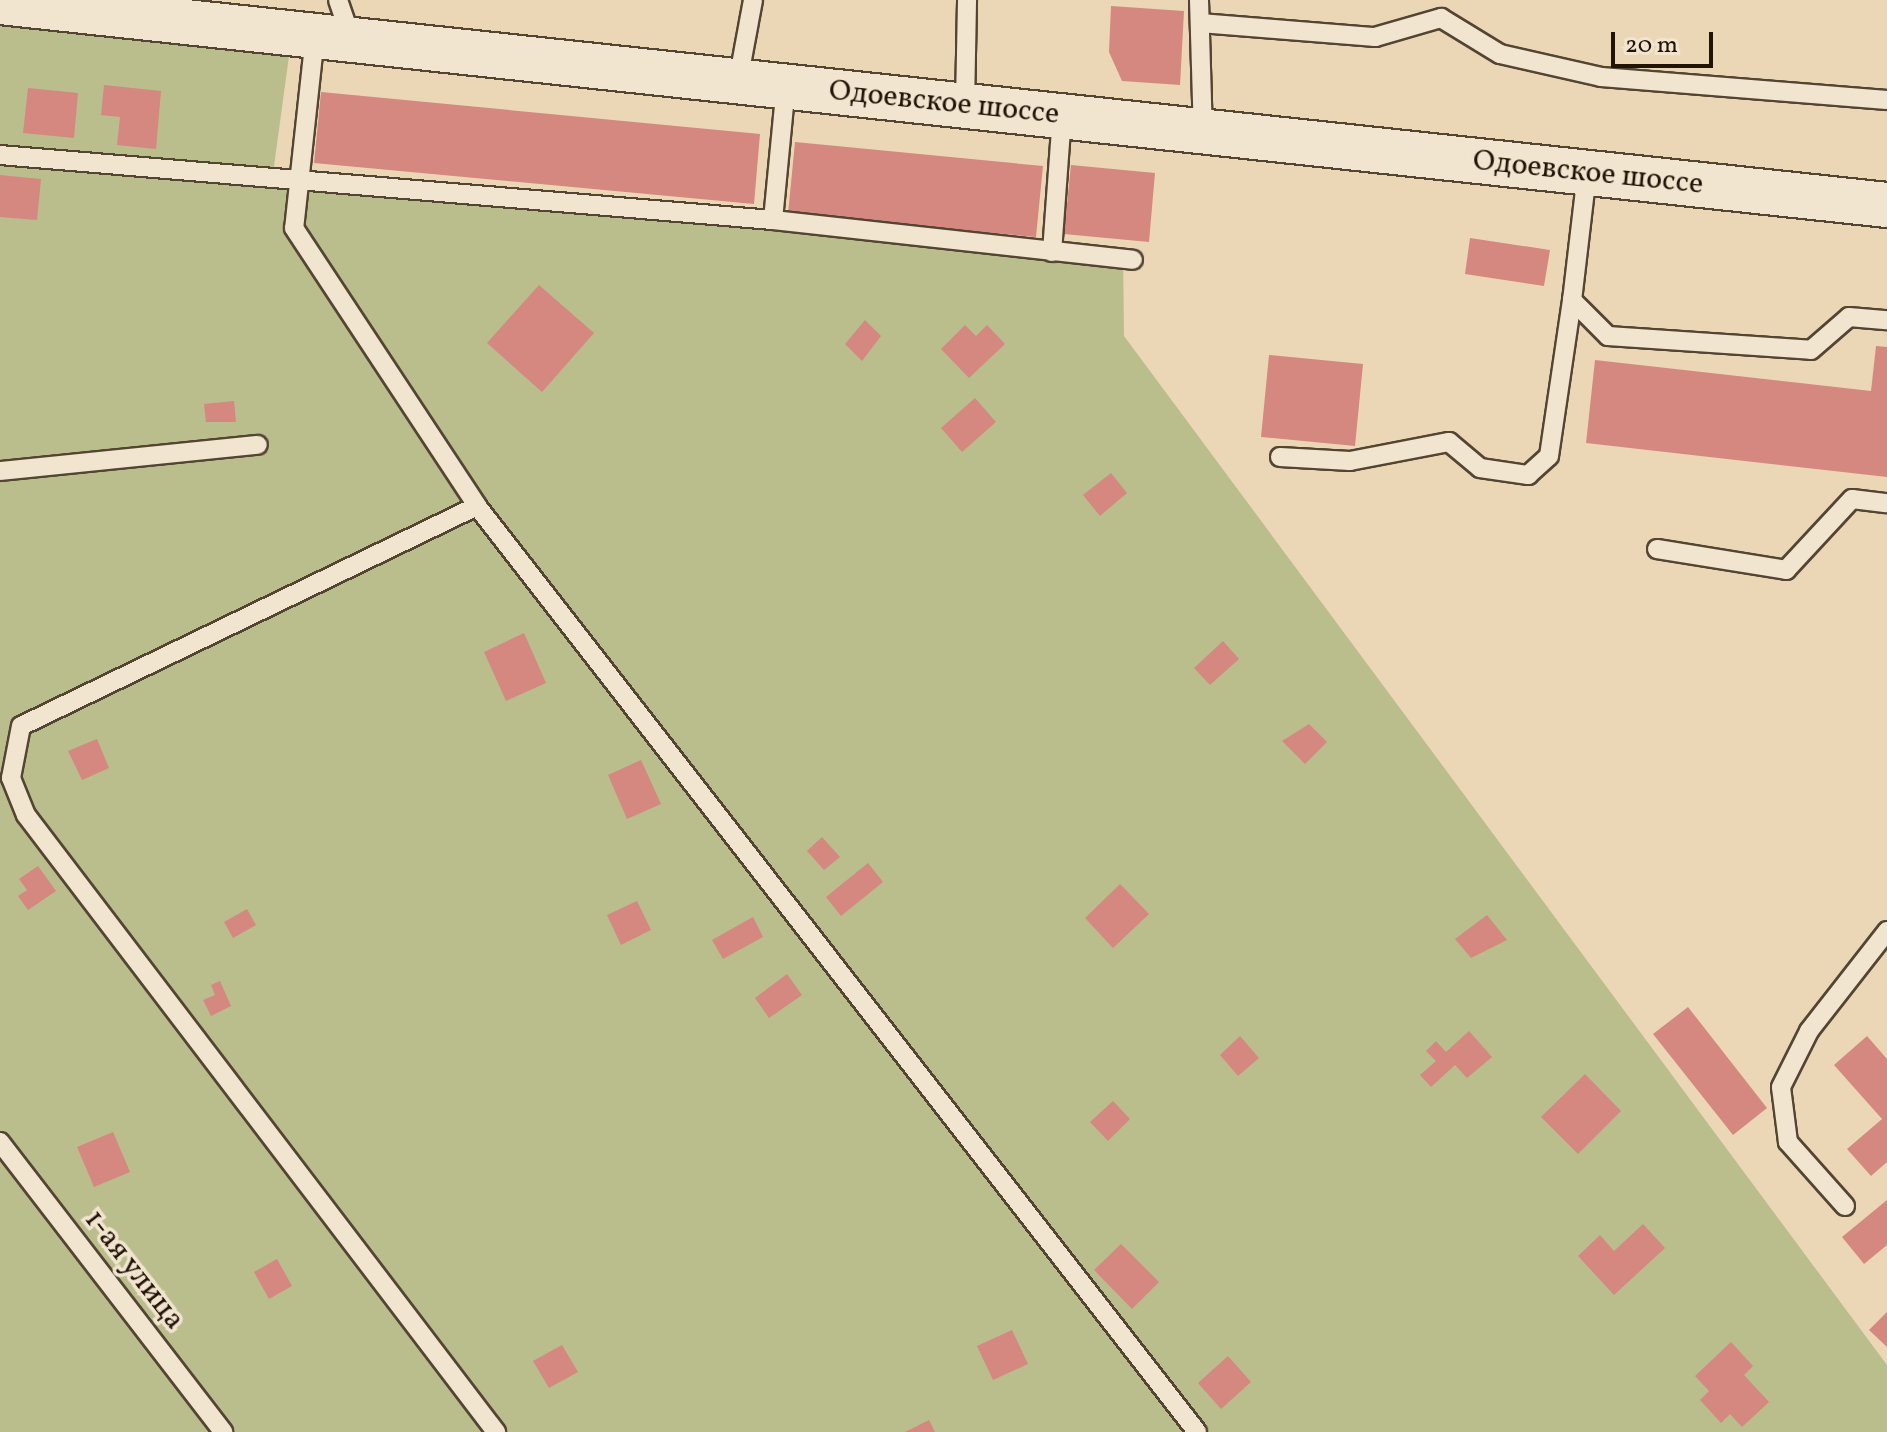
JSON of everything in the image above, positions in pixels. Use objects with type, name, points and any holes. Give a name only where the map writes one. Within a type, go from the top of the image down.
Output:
[{"type":"main road","name":"Одоевское шоссе","points":[[0,2],[335,25],[738,81],[1887,205]]},
{"type":"lane","points":[[738,81],[753,0]]},
{"type":"lane","points":[[965,106],[967,0]]},
{"type":"lane","points":[[1199,0],[1203,131]]},
{"type":"lane","points":[[1200,23],[1375,37],[1439,9],[1500,54],[1601,77],[1887,100]]},
{"type":"lane","points":[[335,25],[299,184],[294,228],[477,506],[1197,1432]]},
{"type":"lane","points":[[773,220],[786,86]]},
{"type":"lane","points":[[1052,252],[1062,116]]},
{"type":"lane","points":[[0,155],[299,184],[773,220],[1133,260]]},
{"type":"lane","points":[[1280,457],[1350,461],[1449,442],[1480,468],[1528,475],[1549,456],[1587,173]]},
{"type":"lane","points":[[1572,300],[1608,336],[1811,350],[1849,317],[1887,320]]},
{"type":"lane","points":[[0,471],[258,445]]},
{"type":"lane","points":[[1657,549],[1786,570],[1852,499],[1887,503]]},
{"type":"lane","points":[[0,734],[477,506]]},
{"type":"lane","points":[[21,726],[11,778],[26,815],[496,1432]]},
{"type":"lane","points":[[1845,1206],[1788,1142],[1781,1087],[1809,1031],[1887,931]]},
{"type":"lane","name":"1-ая улица","points":[[0,1142],[223,1432]]},
{"type":"green space","points":[[0,26],[289,56],[271,188],[1052,252],[1123,248],[1124,336],[1887,1365],[1887,1432],[0,1432]]},
{"type":"building","points":[[1111,6],[1184,11],[1180,85],[1122,81],[1109,52]]},
{"type":"building","points":[[104,85],[161,91],[156,149],[117,145],[120,117],[101,115]]},
{"type":"building","points":[[28,88],[78,93],[74,138],[23,133]]},
{"type":"building","points":[[321,92],[760,134],[754,204],[314,163]]},
{"type":"building","points":[[795,142],[1043,166],[1036,237],[788,214]]},
{"type":"building","points":[[1071,165],[1155,173],[1149,242],[1064,234]]},
{"type":"building","points":[[0,175],[41,179],[37,220],[0,217]]},
{"type":"building","points":[[1470,238],[1550,250],[1544,286],[1465,274]]},
{"type":"building","points":[[539,285],[594,333],[542,392],[487,343]]},
{"type":"building","points":[[865,320],[881,336],[862,361],[845,344]]},
{"type":"building","points":[[965,325],[976,336],[987,325],[1005,344],[969,378],[941,349]]},
{"type":"building","points":[[1876,346],[1887,347],[1887,477],[1586,443],[1595,360],[1871,391]]},
{"type":"building","points":[[1269,355],[1363,364],[1355,446],[1261,437]]},
{"type":"building","points":[[975,398],[996,422],[962,452],[941,428]]},
{"type":"building","points":[[234,401],[236,422],[206,422],[204,404]]},
{"type":"building","points":[[1111,473],[1127,493],[1100,516],[1083,495]]},
{"type":"building","points":[[524,633],[546,683],[506,701],[484,652]]},
{"type":"building","points":[[1223,641],[1239,659],[1210,685],[1194,668]]},
{"type":"building","points":[[1309,724],[1327,742],[1305,764],[1282,741]]},
{"type":"building","points":[[97,739],[109,768],[82,780],[68,751]]},
{"type":"building","points":[[641,760],[661,804],[627,819],[608,775]]},
{"type":"building","points":[[822,837],[840,857],[824,870],[807,851]]},
{"type":"building","points":[[868,863],[883,882],[841,916],[826,897]]},
{"type":"building","points":[[38,866],[56,891],[28,910],[18,896],[27,890],[19,879]]},
{"type":"building","points":[[1120,884],[1149,914],[1113,948],[1085,918]]},
{"type":"building","points":[[637,901],[651,930],[621,945],[607,915]]},
{"type":"building","points":[[247,909],[256,925],[233,938],[224,922]]},
{"type":"building","points":[[1487,915],[1507,940],[1471,958],[1455,939]]},
{"type":"building","points":[[753,917],[763,937],[723,959],[712,940]]},
{"type":"building","points":[[787,974],[802,995],[769,1018],[755,998]]},
{"type":"building","points":[[220,981],[231,1006],[211,1016],[203,1000],[215,995],[211,985]]},
{"type":"building","points":[[1688,1007],[1767,1108],[1733,1135],[1653,1034]]},
{"type":"building","points":[[1469,1031],[1492,1057],[1467,1078],[1455,1065],[1431,1087],[1420,1075],[1436,1061],[1426,1051],[1436,1041],[1446,1052]]},
{"type":"building","points":[[1240,1036],[1259,1058],[1238,1076],[1220,1055]]},
{"type":"building","points":[[1867,1036],[1887,1059],[1887,1162],[1871,1176],[1847,1149],[1882,1119],[1834,1065]]},
{"type":"building","points":[[1585,1074],[1621,1111],[1578,1154],[1541,1117]]},
{"type":"building","points":[[1113,1101],[1130,1119],[1108,1141],[1090,1122]]},
{"type":"building","points":[[113,1132],[130,1172],[94,1187],[77,1147]]},
{"type":"building","points":[[1887,1200],[1887,1245],[1864,1264],[1842,1237]]},
{"type":"building","points":[[1643,1224],[1665,1248],[1614,1295],[1578,1256],[1600,1235],[1614,1251]]},
{"type":"building","points":[[1121,1244],[1159,1282],[1132,1309],[1094,1270]]},
{"type":"building","points":[[277,1259],[292,1286],[269,1299],[254,1272]]},
{"type":"building","points":[[1887,1312],[1887,1347],[1869,1330]]},
{"type":"building","points":[[1012,1330],[1028,1364],[993,1380],[977,1346]]},
{"type":"building","points":[[1731,1342],[1753,1366],[1744,1375],[1769,1402],[1742,1427],[1730,1414],[1721,1423],[1700,1400],[1709,1391],[1695,1376]]},
{"type":"building","points":[[562,1345],[578,1372],[549,1388],[533,1361]]},
{"type":"building","points":[[1228,1356],[1251,1382],[1221,1409],[1198,1383]]},
{"type":"building","points":[[929,1420],[935,1432],[905,1432]]}]
